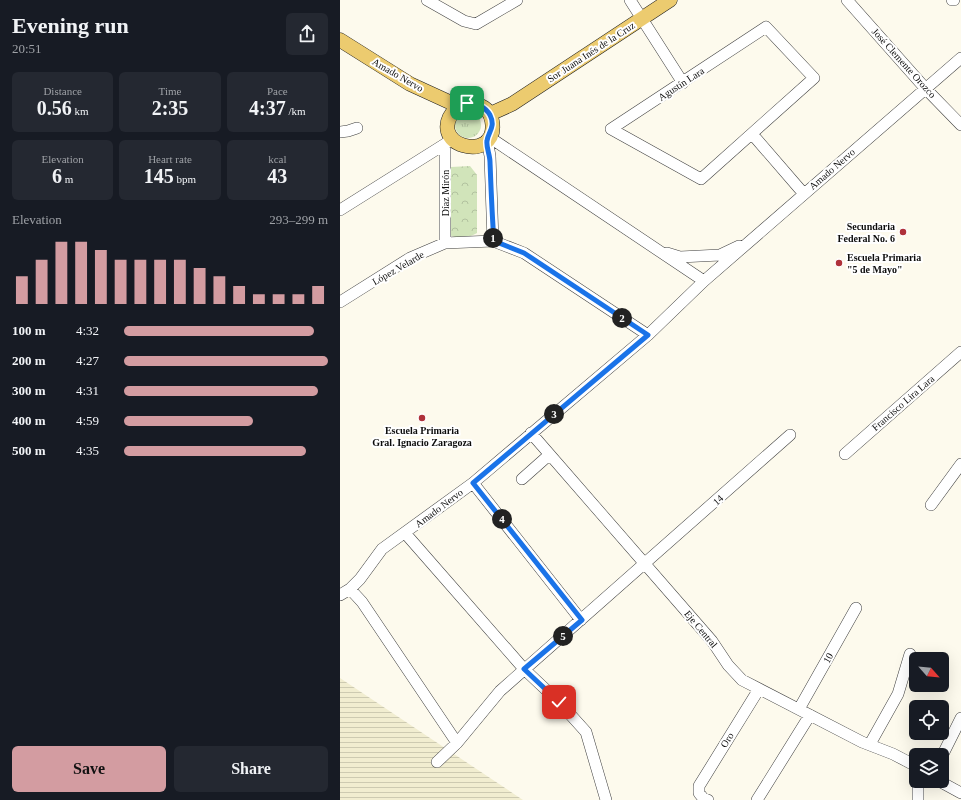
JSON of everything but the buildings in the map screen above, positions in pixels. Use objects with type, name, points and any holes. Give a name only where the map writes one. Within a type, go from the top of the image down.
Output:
[{"type":"main road","name":"Sor Juana Inés de la Cruz","points":[[490,114],[512,104],[670,0]]},
{"type":"main road","name":"Amado Nervo","points":[[340,40],[410,84],[458,106],[467,103],[476,104],[484,108],[490,114]]},
{"type":"main road","points":[[458,106],[452,113],[448,122],[449,142],[463,147],[473,147],[482,144],[488,138],[492,130],[490,114]]},
{"type":"street","points":[[427,0],[464,21],[476,24],[517,0]]},
{"type":"street","points":[[630,0],[643,18],[683,83]]},
{"type":"street","name":"José Clemente Orozco","points":[[848,0],[925,88],[961,125]]},
{"type":"street","name":"Agustín Lara","points":[[766,27],[814,78],[753,135],[701,179],[611,129],[683,83],[766,27]]},
{"type":"street","name":"Amado Nervo","points":[[340,595],[350,589],[360,579],[382,549],[473,483],[648,335],[704,281],[961,58]]},
{"type":"street","points":[[340,132],[357,128]]},
{"type":"street","points":[[753,135],[804,194]]},
{"type":"street","points":[[488,138],[494,241]]},
{"type":"street","points":[[488,138],[704,281]]},
{"type":"street","points":[[340,210],[449,142]]},
{"type":"street","name":"Díaz Mirón","points":[[445,243],[449,142]]},
{"type":"street","name":"López Velarde","points":[[340,302],[410,258],[445,243],[494,241],[524,253],[648,335]]},
{"type":"street","points":[[660,252],[680,257],[720,255],[750,241]]},
{"type":"street","name":"Francisco Lira Lara","points":[[845,454],[959,356]]},
{"type":"street","name":"Eje Central","points":[[531,433],[712,641],[728,665],[742,680],[810,715],[909,763]]},
{"type":"street","name":"14","points":[[437,762],[457,743],[500,691],[645,565],[790,435]]},
{"type":"street","points":[[522,479],[549,455]]},
{"type":"street","points":[[931,505],[961,464]]},
{"type":"street","points":[[473,483],[582,620]]},
{"type":"street","points":[[405,533],[524,669],[559,702],[586,732],[606,800]]},
{"type":"street","points":[[350,589],[362,602],[457,743]]},
{"type":"street","name":"10","points":[[799,709],[856,608]]},
{"type":"street","points":[[870,744],[898,694],[909,657]]},
{"type":"street","name":"Oro","points":[[708,800],[703,798],[699,793],[699,786],[759,689]]},
{"type":"street","points":[[757,800],[810,715]]},
{"type":"street","points":[[946,748],[961,718]]},
{"type":"street","points":[[949,786],[961,793]]},
{"type":"street","points":[[918,788],[918,800]]},
{"type":"shaded area","points":[[340,678],[523,800],[340,800]]},
{"type":"green space","points":[[468,112],[477,116],[481,125],[477,134],[468,138],[459,134],[455,125],[459,116]]},
{"type":"green space","points":[[470,166],[477,175],[477,233],[459,238],[448,234],[448,174],[451,167]]},
{"type":"place","name":"Secundaria Federal No. 6","points":[[903,232]]},
{"type":"place","name":"Escuela Primaria \"5 de Mayo\"","points":[[839,263]]},
{"type":"place","name":"Escuela Primaria Gral. Ignacio Zaragoza","points":[[422,418]]},
{"type":"route","points":[[467,103],[476,104],[484,108],[490,114],[492,122],[492,130],[487,139],[490,156],[494,241],[524,253],[648,335],[473,483],[582,620],[524,669],[559,702]]}]
